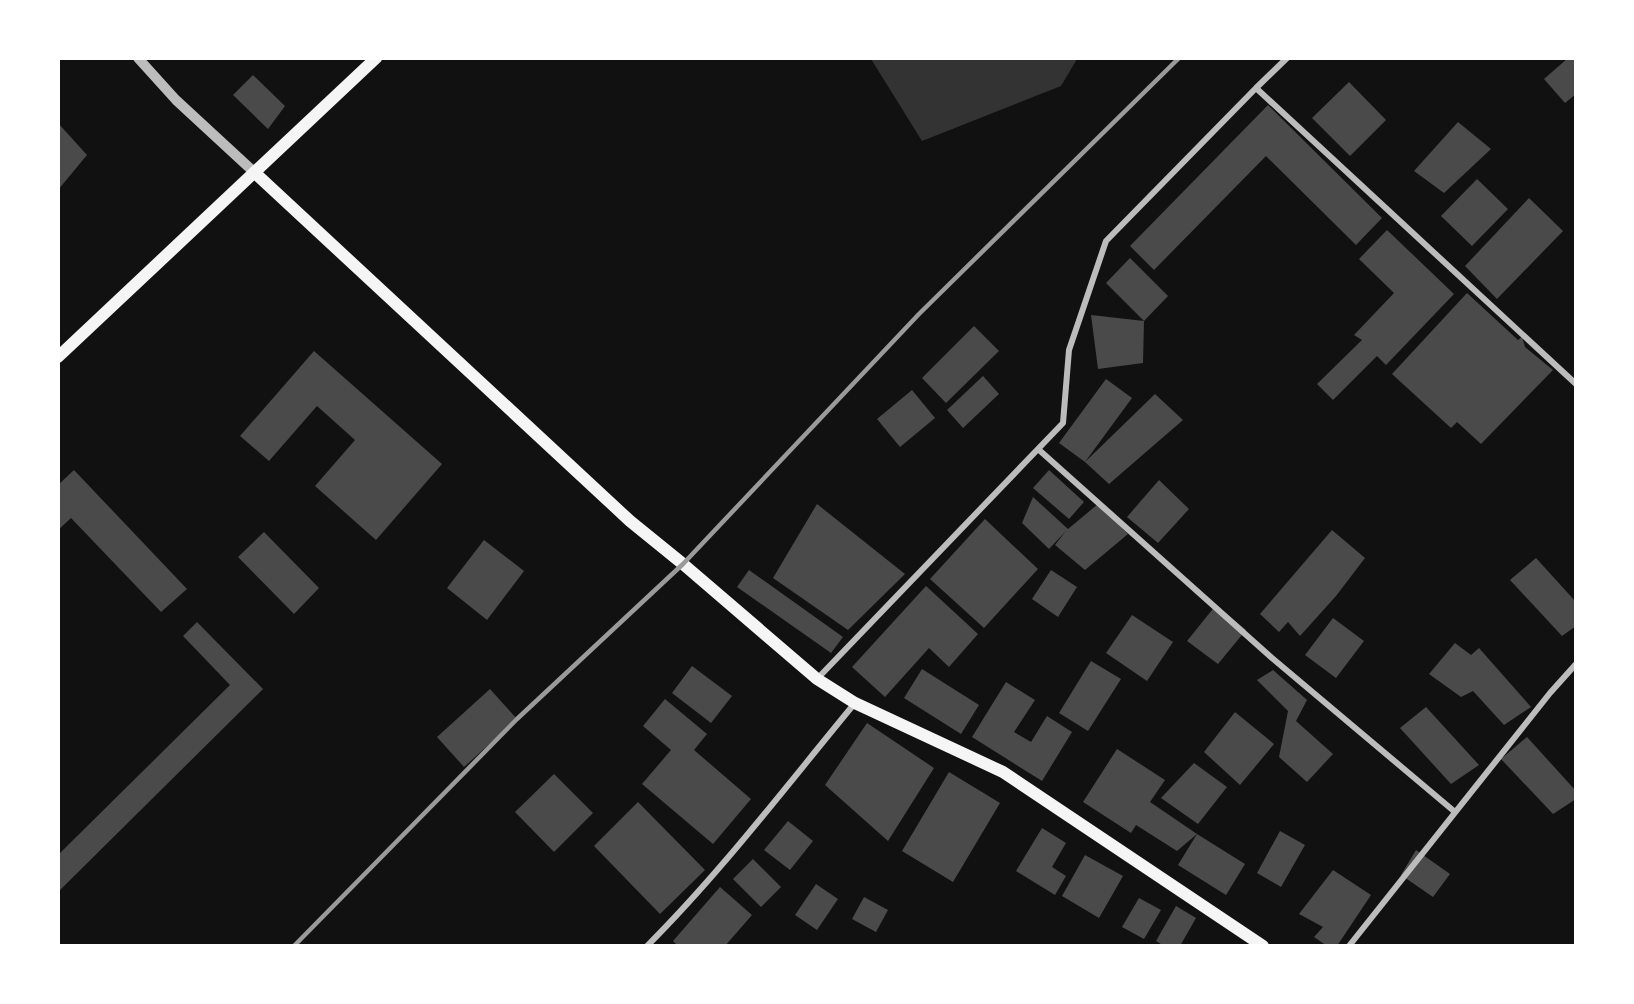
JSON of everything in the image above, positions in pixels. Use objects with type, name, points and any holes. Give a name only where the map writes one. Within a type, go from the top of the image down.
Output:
[{"type":"main road","points":[[58,357],[376,58]]},
{"type":"main road","points":[[255,173],[630,521],[817,679],[855,703],[1003,772],[1263,945]]},
{"type":"street","points":[[138,58],[176,100],[255,173]]},
{"type":"street","points":[[817,679],[1062,423],[1069,350],[1106,241],[1287,58]]},
{"type":"street","points":[[1256,88],[1575,384]]},
{"type":"street","points":[[1038,449],[1272,658],[1455,812]]},
{"type":"street","points":[[1349,945],[1575,664]]},
{"type":"street","points":[[647,945],[672,921],[735,849],[855,703]]},
{"type":"shaded area","points":[[871,59],[1077,59],[1061,86],[922,141]]},
{"type":"building","points":[[1568,58],[1576,58],[1576,94],[1565,103],[1544,79]]},
{"type":"building","points":[[253,75],[285,106],[268,129],[233,95]]},
{"type":"building","points":[[1349,82],[1386,120],[1350,156],[1312,118]]},
{"type":"building","points":[[1268,105],[1382,218],[1356,245],[1266,156],[1154,270],[1130,246]]},
{"type":"building","points":[[1458,122],[1491,149],[1444,193],[1414,171]]},
{"type":"building","points":[[58,123],[87,155],[58,190]]},
{"type":"building","points":[[1477,179],[1508,209],[1472,246],[1441,216]]},
{"type":"building","points":[[1529,198],[1563,231],[1497,299],[1465,266]]},
{"type":"building","points":[[1387,230],[1454,294],[1386,365],[1377,356],[1333,400],[1317,384],[1362,340],[1354,335],[1394,293],[1359,259]]},
{"type":"building","points":[[1130,258],[1168,296],[1144,321],[1106,283]]},
{"type":"building","points":[[1467,293],[1518,340],[1522,337],[1525,347],[1553,370],[1481,444],[1457,422],[1451,428],[1392,374]]},
{"type":"building","points":[[1091,315],[1144,321],[1143,363],[1098,369]]},
{"type":"building","points":[[974,326],[999,351],[946,403],[922,378]]},
{"type":"building","points":[[314,351],[442,464],[376,540],[315,486],[355,440],[317,406],[269,461],[240,436]]},
{"type":"building","points":[[983,376],[999,394],[963,428],[947,410]]},
{"type":"building","points":[[1106,379],[1132,398],[1085,462],[1059,443]]},
{"type":"building","points":[[912,390],[935,418],[900,447],[877,419]]},
{"type":"building","points":[[1155,394],[1183,420],[1109,484],[1085,462]]},
{"type":"building","points":[[74,470],[187,589],[161,612],[71,518],[58,530],[58,485]]},
{"type":"building","points":[[1049,470],[1084,502],[1069,519],[1033,488]]},
{"type":"building","points":[[1159,480],[1189,509],[1158,543],[1127,517]]},
{"type":"building","points":[[1033,497],[1068,529],[1098,504],[1128,534],[1085,570],[1055,545],[1066,531],[1049,549],[1022,523]]},
{"type":"building","points":[[817,504],[905,574],[848,630],[773,578]]},
{"type":"building","points":[[985,519],[1038,569],[984,628],[930,579]]},
{"type":"building","points":[[1332,530],[1365,558],[1336,596],[1300,636],[1288,622],[1279,632],[1260,614]]},
{"type":"building","points":[[264,532],[319,588],[294,614],[238,557]]},
{"type":"building","points":[[484,540],[524,571],[487,620],[447,588]]},
{"type":"building","points":[[1536,558],[1576,602],[1576,626],[1562,636],[1510,580]]},
{"type":"building","points":[[749,570],[843,637],[831,653],[737,587]]},
{"type":"building","points":[[1051,570],[1077,587],[1058,617],[1032,599]]},
{"type":"building","points":[[926,586],[978,634],[949,667],[929,648],[885,697],[852,667]]},
{"type":"building","points":[[1216,605],[1246,630],[1218,664],[1187,641]]},
{"type":"building","points":[[1132,615],[1173,642],[1147,681],[1106,653]]},
{"type":"building","points":[[1333,618],[1364,641],[1336,678],[1305,655]]},
{"type":"building","points":[[197,622],[263,689],[58,892],[58,855],[230,685],[183,636]]},
{"type":"building","points":[[1455,643],[1471,655],[1479,648],[1531,707],[1504,725],[1473,691],[1461,697],[1429,674]]},
{"type":"building","points":[[1091,661],[1121,679],[1088,731],[1059,713]]},
{"type":"building","points":[[692,666],[732,696],[711,723],[672,693]]},
{"type":"building","points":[[922,669],[979,705],[961,734],[904,698]]},
{"type":"building","points":[[1273,670],[1307,700],[1296,721],[1333,754],[1307,782],[1279,757],[1288,711],[1257,680]]},
{"type":"building","points":[[1006,682],[1035,700],[1014,732],[1031,742],[1047,716],[1072,732],[1042,781],[972,737]]},
{"type":"building","points":[[490,689],[517,719],[464,767],[437,737]]},
{"type":"building","points":[[665,699],[707,734],[694,750],[751,799],[713,844],[642,784],[671,750],[643,726]]},
{"type":"building","points":[[1426,707],[1479,765],[1451,784],[1400,728]]},
{"type":"building","points":[[1235,712],[1274,744],[1240,785],[1204,752]]},
{"type":"building","points":[[867,723],[934,768],[888,841],[825,785]]},
{"type":"building","points":[[1527,737],[1576,791],[1576,799],[1553,814],[1501,759]]},
{"type":"building","points":[[1117,749],[1165,780],[1150,802],[1197,834],[1177,851],[1136,825],[1131,833],[1083,802]]},
{"type":"building","points":[[1194,763],[1227,787],[1198,824],[1161,798]]},
{"type":"building","points":[[949,772],[1000,803],[953,882],[902,851]]},
{"type":"building","points":[[554,774],[593,813],[554,852],[515,812]]},
{"type":"building","points":[[638,802],[705,870],[660,914],[594,846]]},
{"type":"building","points":[[788,821],[813,841],[790,870],[764,850]]},
{"type":"building","points":[[1042,828],[1066,843],[1052,867],[1066,876],[1055,895],[1016,871]]},
{"type":"building","points":[[1280,831],[1305,845],[1281,887],[1257,873]]},
{"type":"building","points":[[1197,834],[1245,864],[1226,895],[1178,865]]},
{"type":"building","points":[[1416,850],[1450,874],[1433,897],[1401,875]]},
{"type":"building","points":[[1085,855],[1123,876],[1099,918],[1062,896]]},
{"type":"building","points":[[753,859],[781,887],[761,907],[733,879]]},
{"type":"building","points":[[1333,870],[1371,895],[1337,946],[1327,946],[1314,937],[1323,927],[1299,914]]},
{"type":"building","points":[[816,884],[838,899],[817,930],[795,915]]},
{"type":"building","points":[[720,887],[752,915],[725,946],[678,946],[673,941]]},
{"type":"building","points":[[864,897],[888,910],[876,932],[852,919]]},
{"type":"building","points":[[1139,898],[1161,910],[1144,939],[1122,927]]},
{"type":"building","points":[[1176,906],[1196,918],[1180,946],[1164,946],[1156,941]]},
{"type":"railway","points":[[294,946],[517,719],[683,564],[919,314],[1179,58]]}]
